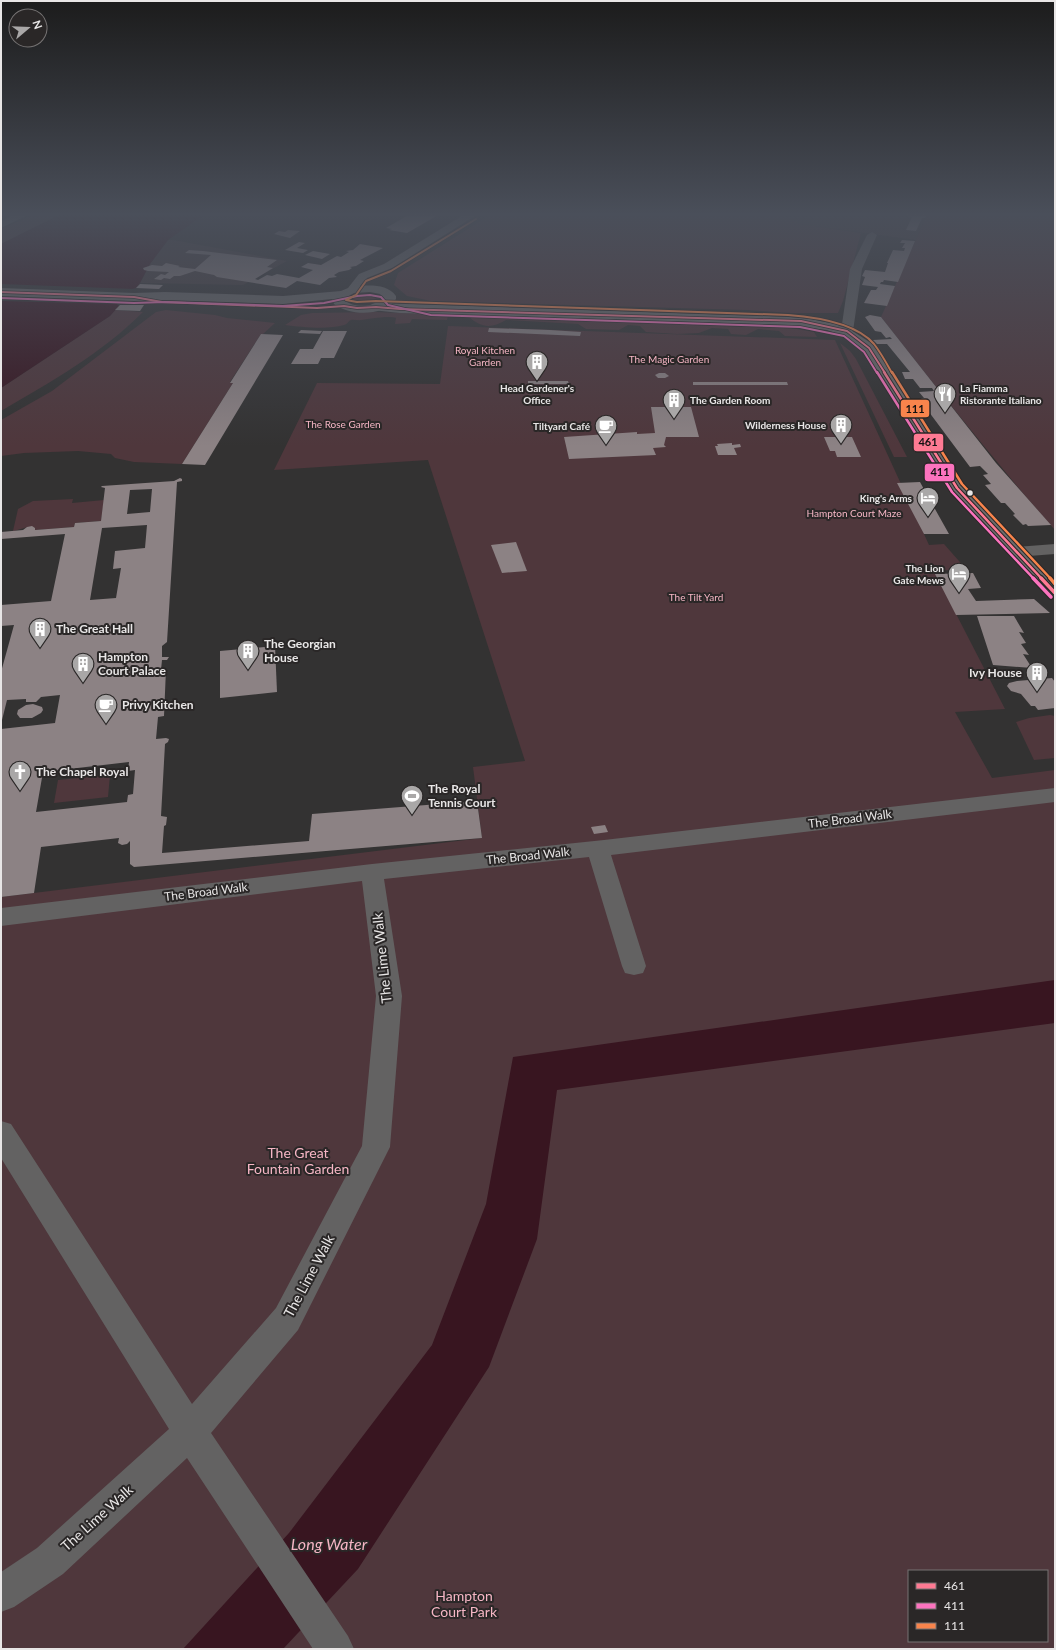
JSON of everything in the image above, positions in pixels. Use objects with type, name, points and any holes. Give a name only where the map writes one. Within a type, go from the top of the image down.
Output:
[{"type":"highway","points":[[346,297],[350,291]]},
{"type":"highway","points":[[1,292],[130,297],[162,302],[317,308],[361,291]]},
{"type":"highway","points":[[373,291],[386,295]]},
{"type":"highway","points":[[346,297],[357,308],[376,307],[384,304],[386,295],[384,291]]},
{"type":"main road","points":[[386,295],[431,309]]},
{"type":"main road","points":[[376,307],[614,316],[788,320],[816,323],[847,331],[869,348],[957,488],[1055,593]]},
{"type":"street","points":[[847,331],[853,291]]},
{"type":"street","points":[[1016,552],[1055,549]]},
{"type":"street","name":"The Broad Walk","points":[[1,917],[372,872],[598,849],[1055,795]]},
{"type":"street","points":[[598,849],[634,966]]},
{"type":"street","name":"The Lime Walk","points":[[1,1594],[50,1561],[190,1432],[287,1319],[376,1147],[388,996],[372,872]]},
{"type":"street","points":[[1,1133],[190,1432],[331,1643]]},
{"type":"green space","points":[[401,291],[846,291],[838,313],[792,313],[747,310],[431,301],[407,296]]},
{"type":"green space","points":[[893,291],[1055,291],[1055,530],[988,451],[881,317]]},
{"type":"green space","points":[[363,294],[373,295],[376,299],[365,303],[352,300],[355,296]]},
{"type":"green space","points":[[115,310],[143,312],[111,341],[93,354],[57,378],[1,411],[1,388],[110,316]]},
{"type":"green space","points":[[166,310],[275,323],[263,334],[261,334],[230,382],[233,383],[182,464],[134,462],[115,458],[111,454],[78,451],[24,453],[1,456],[1,420],[52,391],[156,312]]},
{"type":"green space","points":[[376,312],[448,315],[447,320],[412,319],[410,323],[395,324],[396,318],[389,317],[352,320],[345,325],[338,327],[314,328],[285,325],[301,315],[312,313]]},
{"type":"green space","points":[[468,316],[785,327],[814,332],[817,337],[785,336],[779,331],[758,329],[746,335],[731,334],[728,329],[712,328],[699,333],[677,334],[646,332],[640,326],[628,325],[619,330],[586,329],[578,324],[506,320],[496,325],[486,326],[477,323]]},
{"type":"green space","points":[[448,326],[835,340],[929,545],[944,544],[966,569],[934,571],[1005,709],[955,712],[992,778],[1055,770],[1055,1649],[1,1649],[1,897],[482,838],[473,767],[525,761],[428,460],[274,470],[317,383],[440,384]]},
{"type":"green space","points":[[840,343],[850,351],[856,359],[907,457],[894,457]]},
{"type":"green space","points":[[73,499],[72,503],[104,500],[101,521],[75,523],[74,527],[35,530],[35,528],[30,527],[13,531],[18,509],[33,501]]},
{"type":"green space","points":[[1050,715],[1055,716],[1055,758],[1034,760],[1016,722],[1029,718]]},
{"type":"green space","points":[[110,775],[108,797],[54,803],[58,780]]},
{"type":"water","points":[[1,291],[130,291],[117,304],[119,306],[110,316],[1,388]]},
{"type":"water","name":"Long Water","points":[[1055,980],[1055,1023],[557,1090],[537,1239],[489,1367],[358,1569],[283,1649],[183,1649],[289,1533],[432,1345],[486,1204],[513,1057]]},
{"type":"pier","points":[[1,291],[133,291],[120,304],[1,301]]},
{"type":"building","points":[[870,291],[893,291],[887,306],[864,303]]},
{"type":"building","points":[[120,305],[144,305],[140,311],[115,310]]},
{"type":"building","points":[[870,315],[881,317],[996,463],[1051,525],[1023,525],[1013,515],[1015,514],[1005,503],[1001,503],[985,485],[991,484],[983,475],[988,474],[980,466],[970,467],[926,408],[929,408],[921,398],[924,398],[919,392],[934,391],[932,388],[920,388],[913,379],[905,379],[902,372],[910,372],[887,344],[877,344],[873,340],[892,339],[890,337],[886,338],[881,332],[875,331],[865,317]]},
{"type":"building","points":[[489,328],[581,332],[580,336],[488,332]]},
{"type":"building","points":[[301,330],[322,331],[320,334],[298,333]]},
{"type":"building","points":[[323,331],[347,331],[334,358],[321,358],[318,364],[291,364],[300,349],[313,349]]},
{"type":"building","points":[[261,334],[283,335],[205,465],[182,464],[233,383],[230,383]]},
{"type":"building","points":[[665,373],[669,376],[665,378],[658,378],[655,375]]},
{"type":"building","points":[[528,381],[568,381],[569,384],[528,384]]},
{"type":"building","points":[[693,382],[787,382],[788,385],[693,385]]},
{"type":"building","points":[[651,407],[691,407],[699,437],[666,437],[664,445],[666,447],[653,448],[656,455],[569,459],[564,437],[637,432],[637,434],[655,433]]},
{"type":"building","name":"Wilderness House","points":[[824,437],[852,437],[861,457],[837,457],[835,451],[830,451]]},
{"type":"building","points":[[732,443],[732,445],[740,444],[741,447],[734,448],[737,455],[718,455],[715,446],[718,446],[717,444]]},
{"type":"building","name":"Hampton Court Palace","points":[[180,478],[182,479],[182,481],[177,482],[167,642],[162,646],[162,657],[169,657],[167,660],[162,660],[161,670],[166,669],[164,716],[158,717],[156,739],[169,739],[165,744],[161,816],[167,817],[166,825],[164,826],[162,853],[309,841],[312,814],[477,801],[482,838],[134,867],[130,864],[130,841],[127,844],[122,845],[118,843],[119,838],[41,847],[34,893],[1,897],[1,729],[55,723],[60,695],[41,697],[36,702],[26,702],[26,699],[7,700],[1,724],[1,672],[14,625],[1,626],[1,605],[51,601],[65,534],[1,539],[1,532],[23,530],[32,526],[35,530],[74,527],[75,523],[101,521],[105,488],[101,487],[102,486],[174,481]],"holes":[[[152,489],[150,512],[127,514],[130,490]],[[147,525],[145,548],[115,551],[113,569],[121,568],[116,598],[90,600],[102,528]],[[129,762],[128,771],[135,770],[133,794],[128,795],[127,802],[36,812],[43,772]]]},
{"type":"building","name":"King's Arms","points":[[920,482],[949,534],[924,534],[897,483]]},
{"type":"building","points":[[516,542],[527,571],[502,573],[491,545]]},
{"type":"building","name":"The Lion Gate Mews","points":[[973,573],[981,588],[968,589],[976,601],[1034,599],[1050,613],[956,615],[935,574]]},
{"type":"building","points":[[977,616],[1014,616],[1024,633],[1019,632],[1026,643],[1021,644],[1029,655],[1023,654],[1032,668],[993,665]]},
{"type":"building","name":"The Georgian House","points":[[275,646],[277,692],[220,698],[220,651]]},
{"type":"building","name":"Ivy House","points":[[1052,678],[1055,682],[1055,708],[1038,710],[1035,706],[1031,706],[1021,694],[1011,691],[1007,686],[1009,683],[1017,681]]},
{"type":"building","points":[[33,704],[42,707],[43,710],[41,713],[32,718],[20,718],[17,714],[18,710],[26,705]]},
{"type":"building","points":[[605,825],[608,832],[594,834],[591,827]]},
{"type":"transit line","name":"111","points":[[359,291],[356,295],[346,300],[357,302],[376,301],[788,315],[811,317],[834,322],[844,326],[855,331],[874,344],[962,484],[1055,584]]},
{"type":"transit line","name":"461","points":[[1,292],[134,297],[162,302],[317,308],[344,306],[357,308],[376,307],[400,309],[801,321],[847,331],[869,348],[957,488],[1055,593]]},
{"type":"transit line","name":"411","points":[[1,298],[134,303],[165,302],[283,306],[324,303],[357,296],[370,295],[381,297],[388,305],[431,315],[800,327],[844,336],[864,352],[952,492],[1051,597]]},
{"type":"place","name":"Head Gardener's Office","points":[[537,382]]},
{"type":"place","name":"La Fiamma Ristorante Italiano","points":[[945,414]]},
{"type":"place","name":"The Garden Room","points":[[674,420]]},
{"type":"place","name":"Wilderness House","points":[[841,444]]},
{"type":"place","name":"Tiltyard Café","points":[[606,446]]},
{"type":"place","name":"King's Arms","points":[[928,518]]},
{"type":"place","name":"The Lion Gate Mews","points":[[959,594]]},
{"type":"place","name":"The Great Hall","points":[[40,648]]},
{"type":"place","name":"The Georgian House","points":[[248,670]]},
{"type":"place","name":"Hampton Court Palace","points":[[83,684]]},
{"type":"place","name":"Ivy House","points":[[1037,692]]},
{"type":"place","name":"Privy Kitchen","points":[[106,724]]},
{"type":"place","name":"The Chapel Royal","points":[[20,792]]},
{"type":"place","name":"The Royal Tennis Court","points":[[412,816]]},
{"type":"park label","name":"Royal Kitchen Garden","points":[[485,356]]},
{"type":"park label","name":"The Magic Garden","points":[[669,359]]},
{"type":"park label","name":"The Rose Garden","points":[[343,424]]},
{"type":"park label","name":"Hampton Court Maze","points":[[854,513]]},
{"type":"park label","name":"The Tilt Yard","points":[[696,597]]},
{"type":"park label","name":"The Great Fountain Garden","points":[[298,1162]]},
{"type":"park label","name":"Hampton Court Park","points":[[464,1604]]}]
